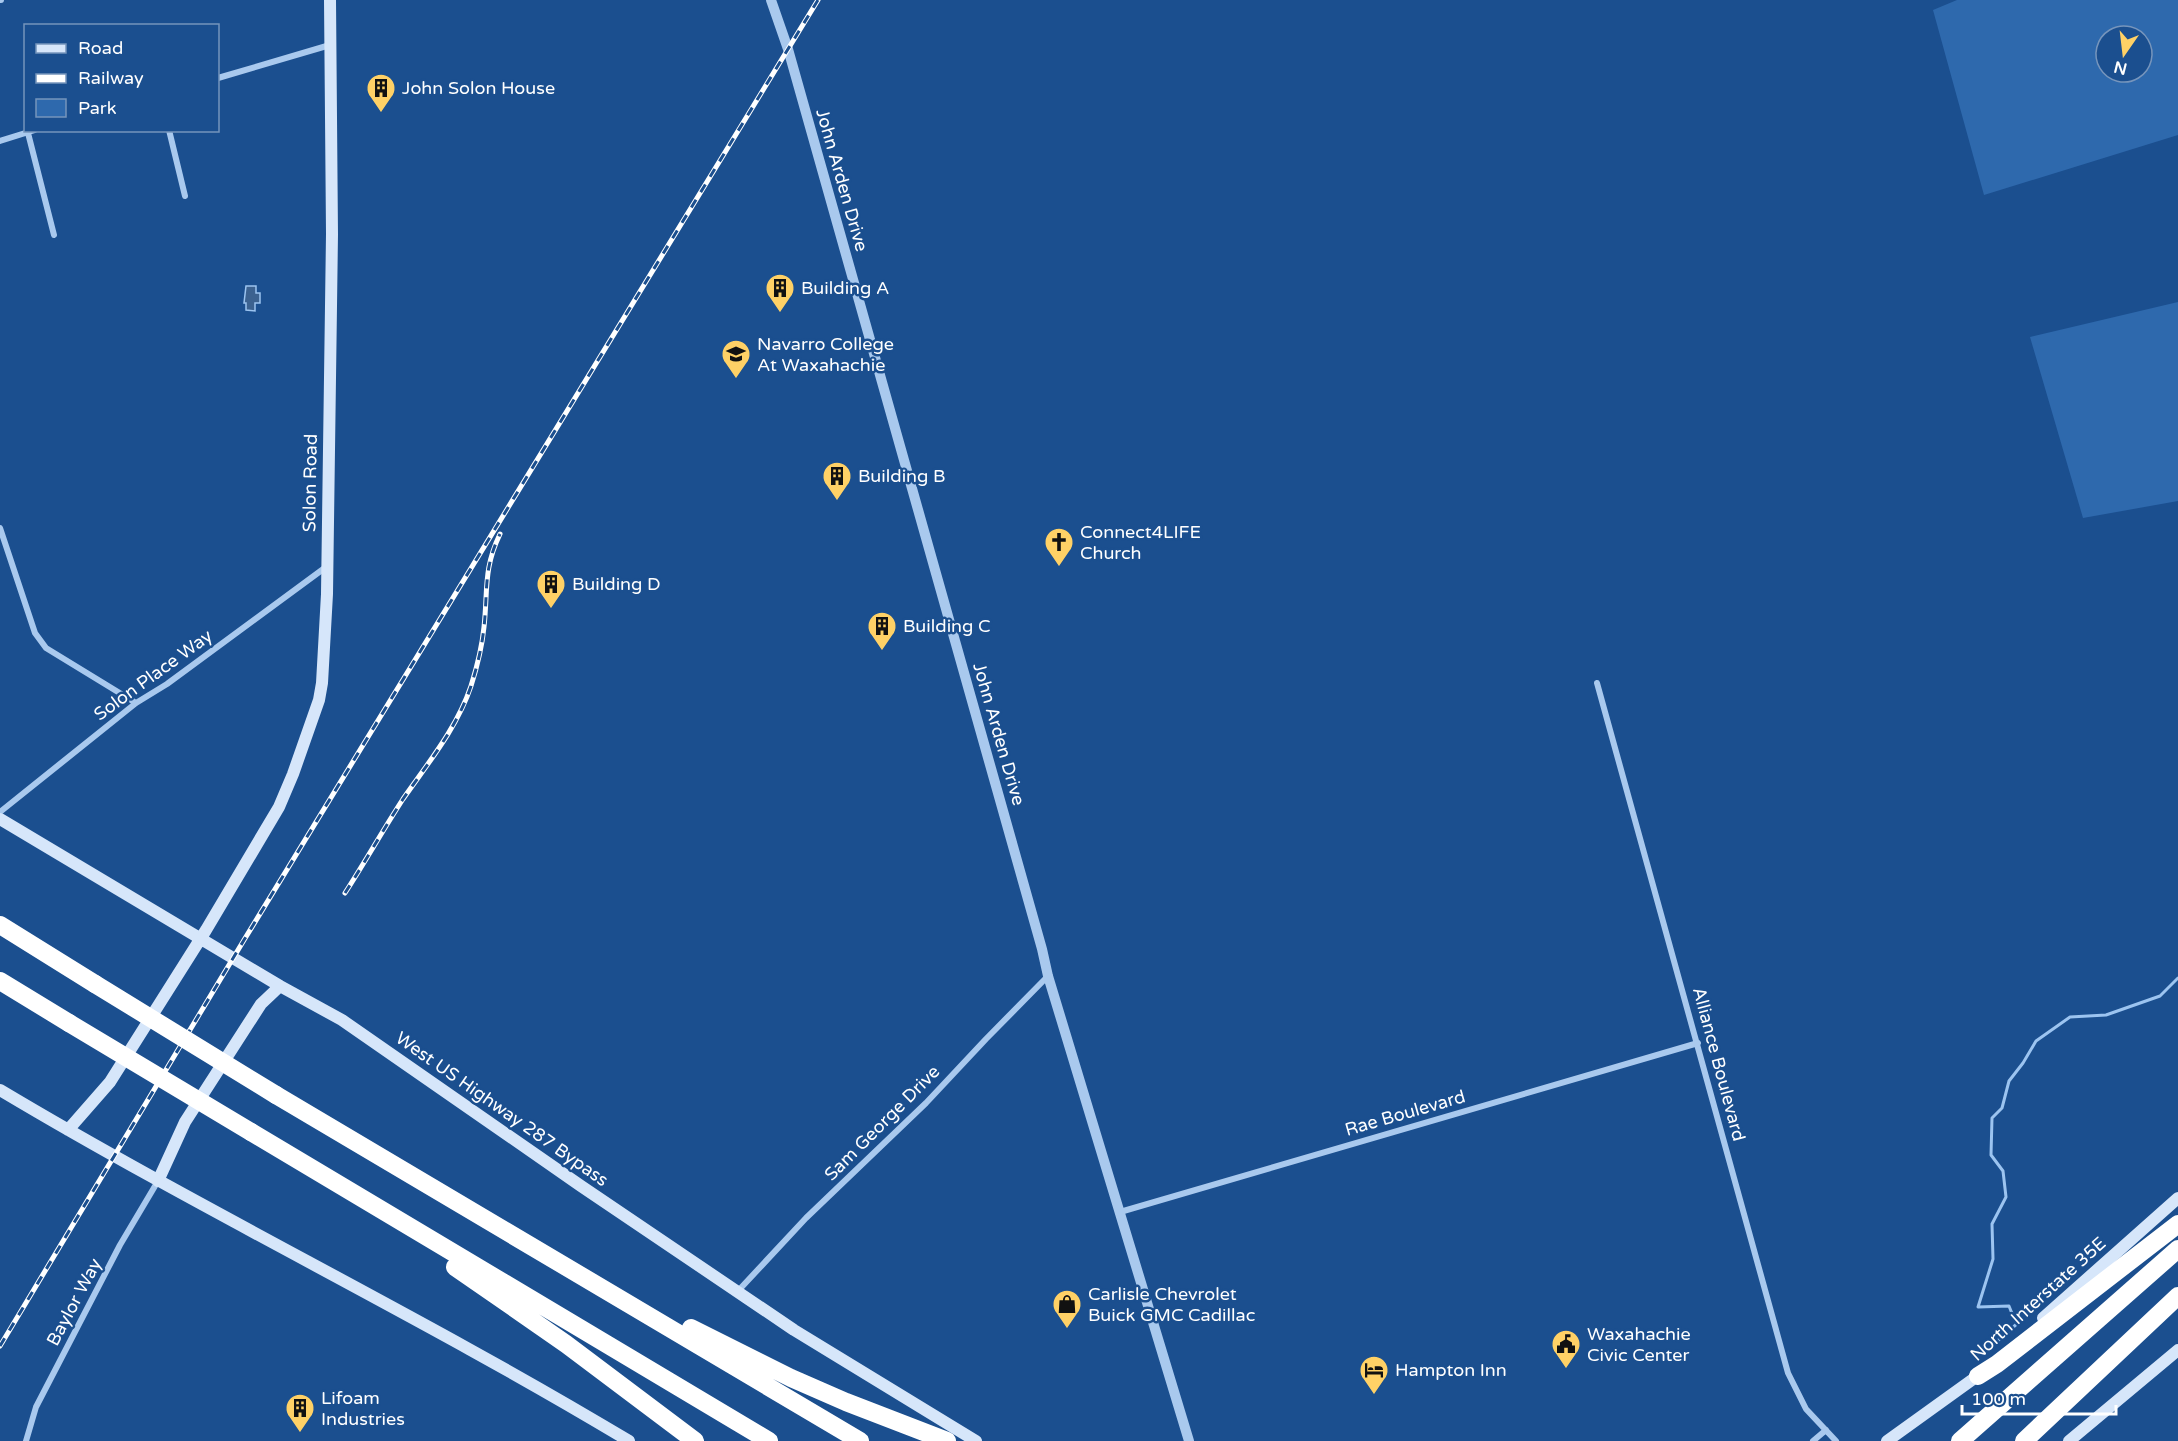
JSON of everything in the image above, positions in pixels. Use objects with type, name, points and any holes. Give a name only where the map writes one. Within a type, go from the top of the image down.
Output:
[{"type":"highway","points":[[0,925],[276,1095],[860,1441]]},
{"type":"highway","points":[[0,981],[769,1441]]},
{"type":"highway","points":[[1978,1376],[1997,1364],[2178,1224]]},
{"type":"highway","points":[[422,1235],[426,1243],[441,1258],[566,1344],[695,1441]]},
{"type":"highway","points":[[1960,1441],[2178,1249]]},
{"type":"highway","points":[[542,1254],[791,1378],[947,1441]]},
{"type":"highway","points":[[2024,1441],[2178,1296]]},
{"type":"main road","name":"Solon Road","points":[[68,1130],[110,1082],[279,807],[314,717],[322,683],[327,567],[332,234],[330,0]]},
{"type":"main road","name":"West US Highway 287 Bypass","points":[[0,819],[280,986],[342,1020],[581,1186],[818,1346],[976,1441]]},
{"type":"main road","points":[[158,1181],[190,1112],[261,1004],[280,986]]},
{"type":"main road","points":[[0,1090],[158,1181],[559,1400],[629,1441]]},
{"type":"main road","name":"North Interstate 35E","points":[[1887,1441],[1978,1376],[2178,1198]]},
{"type":"main road","points":[[2069,1441],[2178,1350]]},
{"type":"street","name":"John Arden Drive","points":[[774,2],[1006,817],[1048,976],[1189,1441]]},
{"type":"street","points":[[219,78],[330,45]]},
{"type":"street","points":[[0,141],[31,132],[54,235]]},
{"type":"street","points":[[169,132],[185,196]]},
{"type":"street","points":[[0,528],[35,633],[46,648],[136,703]]},
{"type":"street","name":"Solon Place Way","points":[[0,812],[136,703],[167,684],[327,567]]},
{"type":"street","name":"Alliance Boulevard","points":[[1597,683],[1788,1373],[1806,1409],[1836,1441]]},
{"type":"street","name":"Sam George Drive","points":[[738,1291],[806,1218],[926,1103],[1048,976]]},
{"type":"street","name":"Rae Boulevard","points":[[1120,1212],[1698,1043]]},
{"type":"street","name":"Baylor Way","points":[[26,1441],[36,1407],[120,1245],[158,1181]]},
{"type":"street","points":[[1813,1441],[1826,1430]]},
{"type":"green space","points":[[1957,0],[2178,0],[2178,135],[1984,195],[1933,10]]},
{"type":"green space","points":[[2178,302],[2178,501],[2083,518],[2030,337]]},
{"type":"shaded area","points":[[246,286],[256,286],[256,293],[260,293],[260,303],[255,303],[255,311],[246,310],[246,303],[244,303]]},
{"type":"waterway","points":[[1994,1344],[2019,1322],[2019,1314],[2013,1316],[2009,1306],[1978,1307],[1993,1259],[1992,1224],[2006,1197],[2003,1171],[1991,1155],[1992,1118],[2002,1108],[2009,1081],[2036,1041],[2070,1017],[2106,1015],[2160,996],[2178,978]]},
{"type":"railway","points":[[0,1346],[244,940],[818,0]]},
{"type":"railway","points":[[345,893],[403,799],[450,731],[465,701],[481,649],[487,580],[491,558],[500,534]]},
{"type":"place","name":"John Solon House","points":[[381,114]]},
{"type":"place","name":"Building A","points":[[780,314]]},
{"type":"place","name":"Navarro College At Waxahachie","points":[[736,380]]},
{"type":"place","name":"Building B","points":[[837,502]]},
{"type":"place","name":"Connect4LIFE Church","points":[[1059,568]]},
{"type":"place","name":"Building D","points":[[551,610]]},
{"type":"place","name":"Building C","points":[[882,652]]},
{"type":"place","name":"Carlisle Chevrolet Buick GMC Cadillac","points":[[1067,1330]]},
{"type":"place","name":"Waxahachie Civic Center","points":[[1566,1370]]},
{"type":"place","name":"Hampton Inn","points":[[1374,1396]]},
{"type":"place","name":"Lifoam Industries","points":[[300,1434]]}]
